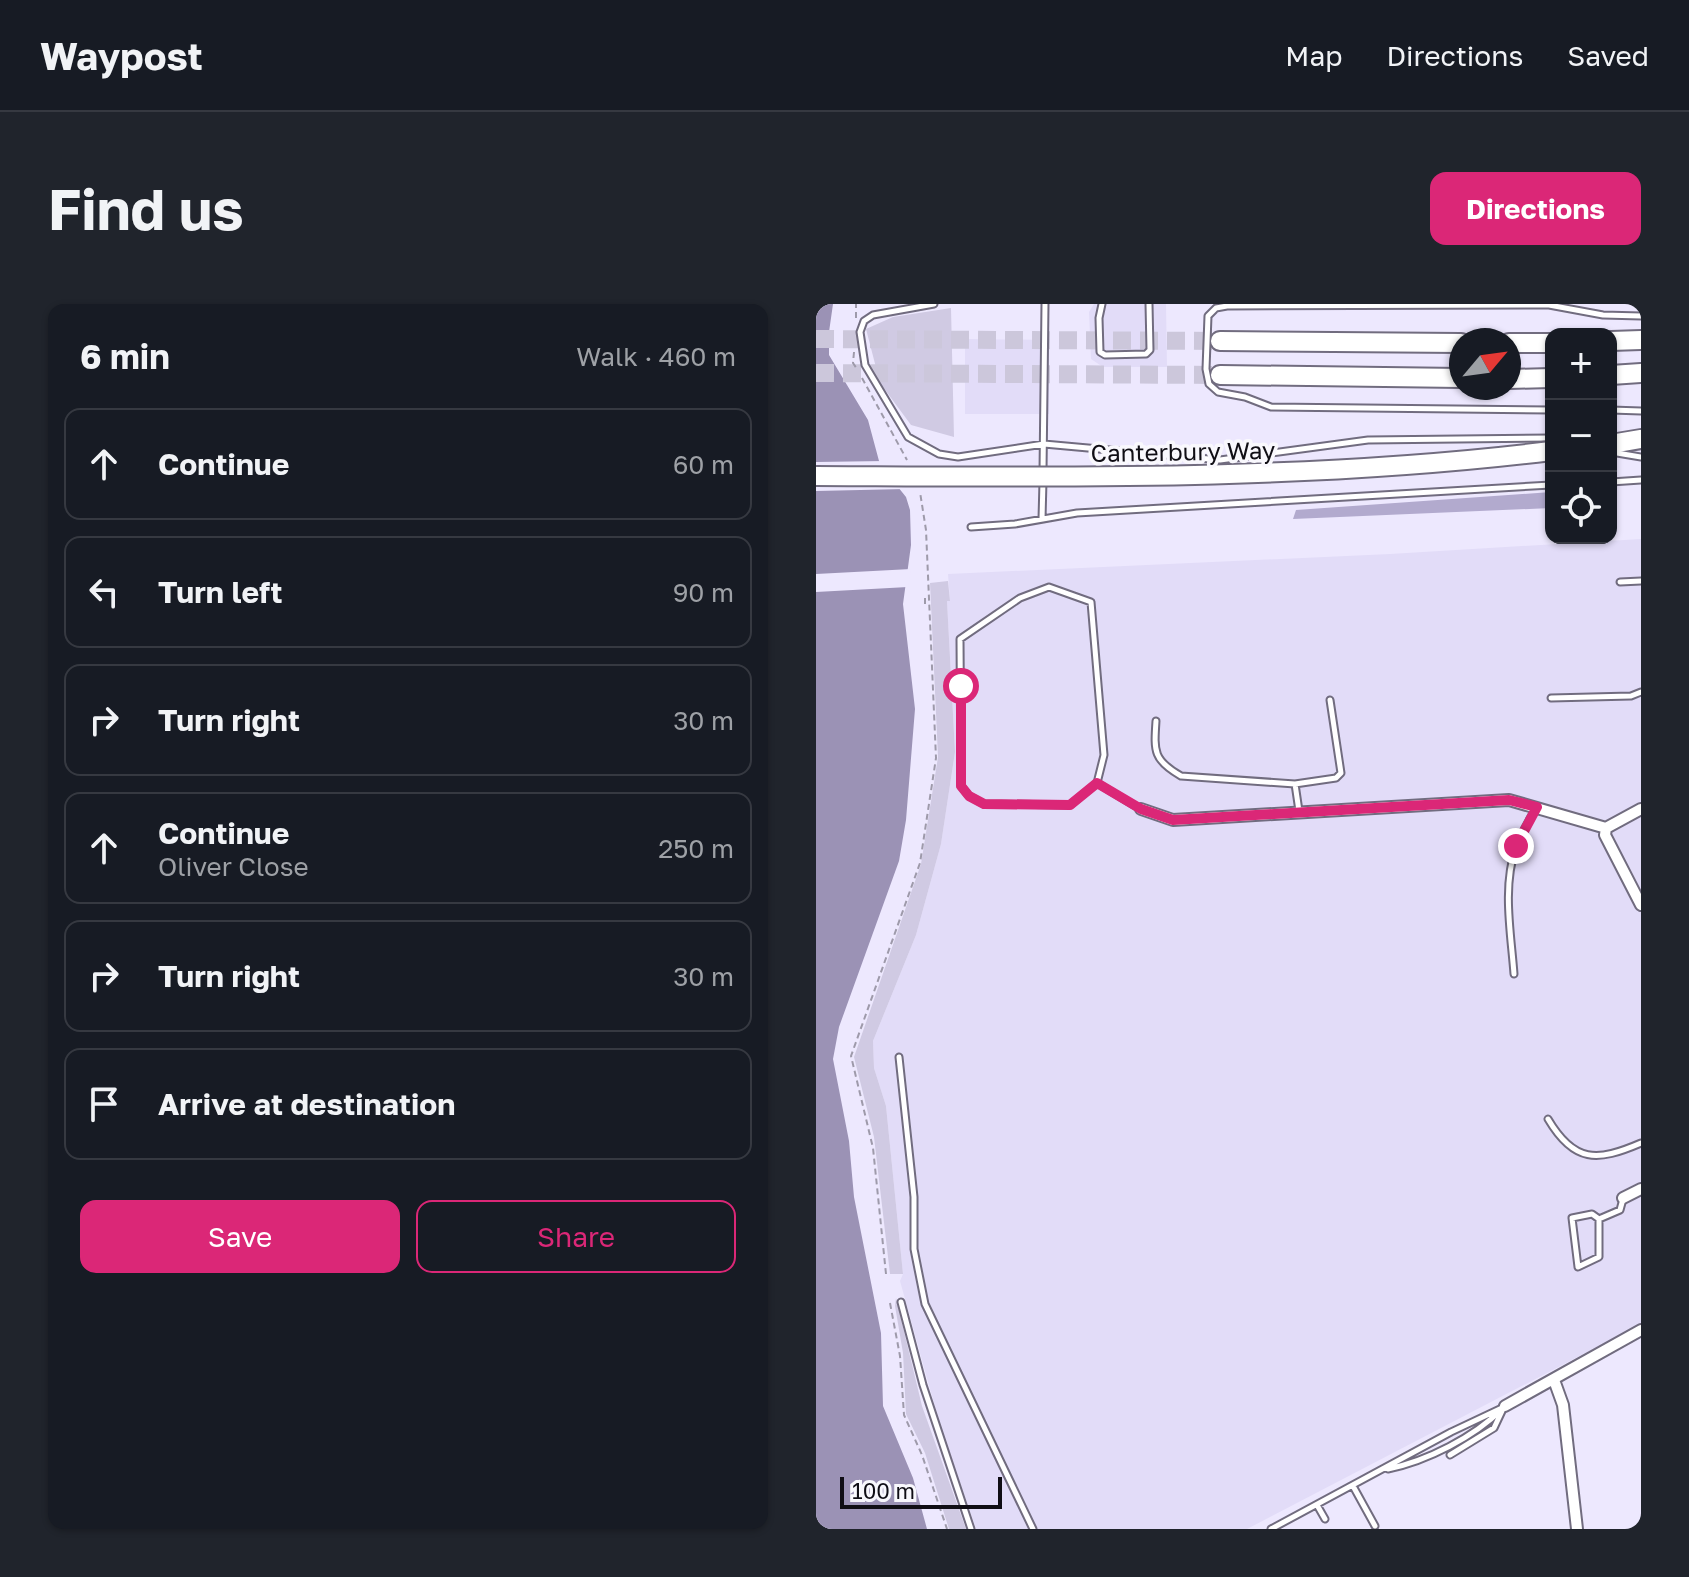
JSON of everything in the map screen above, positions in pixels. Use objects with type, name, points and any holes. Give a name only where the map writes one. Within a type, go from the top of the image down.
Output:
[{"type":"highway","points":[[1617,341],[1641,340]]},
{"type":"highway","points":[[1220,341],[1449,343]]},
{"type":"highway","points":[[1521,343],[1545,343]]},
{"type":"highway","points":[[1617,375],[1641,373]]},
{"type":"highway","points":[[1220,375],[1449,378]]},
{"type":"highway","points":[[1521,380],[1545,382]]},
{"type":"highway","points":[[1617,443],[1641,439]]},
{"type":"highway","name":"Canterbury Way","points":[[816,476],[1139,478],[1325,471],[1480,460],[1545,452]]},
{"type":"street","points":[[1141,809],[1173,820],[1509,800],[1606,828],[1641,809]]},
{"type":"street","points":[[1606,828],[1605,835],[1641,905]]},
{"type":"street","points":[[1623,1198],[1641,1189]]},
{"type":"street","points":[[1505,1406],[1641,1330]]},
{"type":"street","points":[[1554,1380],[1563,1405],[1577,1529]]},
{"type":"lane","points":[[934,304],[873,315],[864,321],[860,332],[865,365],[908,437],[939,454],[958,457],[1044,444],[1220,460],[1368,440],[1545,438]]},
{"type":"lane","points":[[1042,519],[1045,304]]},
{"type":"lane","points":[[1102,304],[1099,318],[1100,352],[1105,355],[1146,354],[1150,350],[1149,304]]},
{"type":"lane","points":[[1369,304],[1381,306]]},
{"type":"lane","points":[[1545,410],[1271,407],[1245,397],[1218,392],[1209,384],[1206,369],[1208,316],[1216,308],[1227,306],[1549,305],[1603,315],[1641,316]]},
{"type":"lane","points":[[1617,410],[1641,411]]},
{"type":"lane","points":[[1617,453],[1641,457]]},
{"type":"lane","points":[[1617,482],[1641,480]]},
{"type":"lane","points":[[971,527],[1077,513],[1545,485]]},
{"type":"lane","points":[[1620,582],[1641,581]]},
{"type":"lane","points":[[1049,587],[1091,602],[1104,755],[1097,783],[1070,805],[984,804],[969,796],[961,786],[960,639],[1020,598],[1049,587]]},
{"type":"lane","points":[[1551,698],[1631,696],[1641,692]]},
{"type":"lane","points":[[1156,721],[1154,749],[1167,768],[1181,776],[1295,784],[1336,778],[1341,773],[1330,700]]},
{"type":"lane","points":[[1097,783],[1141,809]]},
{"type":"lane","points":[[1295,784],[1299,811]]},
{"type":"lane","points":[[1514,974],[1510,871],[1516,846],[1537,807]]},
{"type":"lane","points":[[899,1057],[914,1197],[914,1249],[925,1304],[1033,1529]]},
{"type":"lane","points":[[1548,1119],[1559,1137],[1576,1152],[1589,1157],[1606,1156],[1641,1143]]},
{"type":"lane","points":[[1599,1219],[1620,1210],[1623,1198]]},
{"type":"lane","points":[[1592,1214],[1599,1219],[1599,1257],[1578,1267],[1572,1218],[1592,1214]]},
{"type":"lane","points":[[901,1302],[923,1385],[971,1529]]},
{"type":"lane","points":[[1450,1455],[1494,1428],[1505,1406]]},
{"type":"lane","points":[[1384,1470],[1402,1466],[1456,1441],[1491,1420],[1505,1406]]},
{"type":"lane","points":[[1271,1529],[1505,1406]]},
{"type":"lane","points":[[1353,1486],[1375,1526]]},
{"type":"lane","points":[[1317,1505],[1325,1519]]},
{"type":"path","points":[[856,304],[856,319]]},
{"type":"path","points":[[854,348],[853,363],[906,459]]},
{"type":"path","points":[[886,1274],[873,1148],[851,1056],[920,863],[936,758],[923,500],[917,487]]},
{"type":"path","points":[[890,1303],[900,1356],[904,1415],[922,1455],[947,1529]]},
{"type":"shaded area","points":[[816,304],[833,304],[829,355],[868,420],[886,487],[898,487],[906,497],[910,510],[911,545],[903,604],[915,709],[906,820],[899,861],[839,1027],[833,1059],[849,1141],[854,1197],[881,1333],[883,1406],[913,1478],[927,1529],[816,1529]]},
{"type":"shaded area","points":[[1094,304],[1166,304],[1167,367],[1103,367],[1091,359],[1089,312]]},
{"type":"shaded area","points":[[951,308],[954,437],[911,425],[880,383],[866,329],[893,317]]},
{"type":"shaded area","points":[[965,339],[1049,340],[1049,414],[965,414]]},
{"type":"shaded area","points":[[1545,492],[1545,508],[1293,519],[1296,510]]},
{"type":"shaded area","points":[[1641,539],[1641,1324],[1247,1529],[976,1529],[940,1425],[900,1281],[903,1274],[886,1106],[874,1068],[873,1041],[916,935],[941,844],[955,752],[948,574],[1557,544],[1617,544],[1617,540]]},
{"type":"shaded area","points":[[948,581],[955,752],[941,844],[916,935],[873,1041],[874,1068],[886,1106],[903,1274],[890,1274],[874,1137],[854,1057],[921,864],[938,757],[930,583]]},
{"type":"shaded area","points":[[896,1298],[922,1406],[966,1529],[949,1529],[925,1453],[906,1414]]},
{"type":"pier","points":[[885,461],[889,483],[899,483],[905,489],[816,491],[816,462]]},
{"type":"pier","points":[[911,569],[908,587],[816,592],[816,574]]},
{"type":"tunnel","points":[[816,339],[1220,341]]},
{"type":"tunnel","points":[[816,373],[1220,375]]},
{"type":"route","points":[[961,686],[961,786],[969,796],[984,804],[1070,805],[1097,783],[1141,809],[1173,820],[1509,800],[1537,807],[1516,846]]}]
